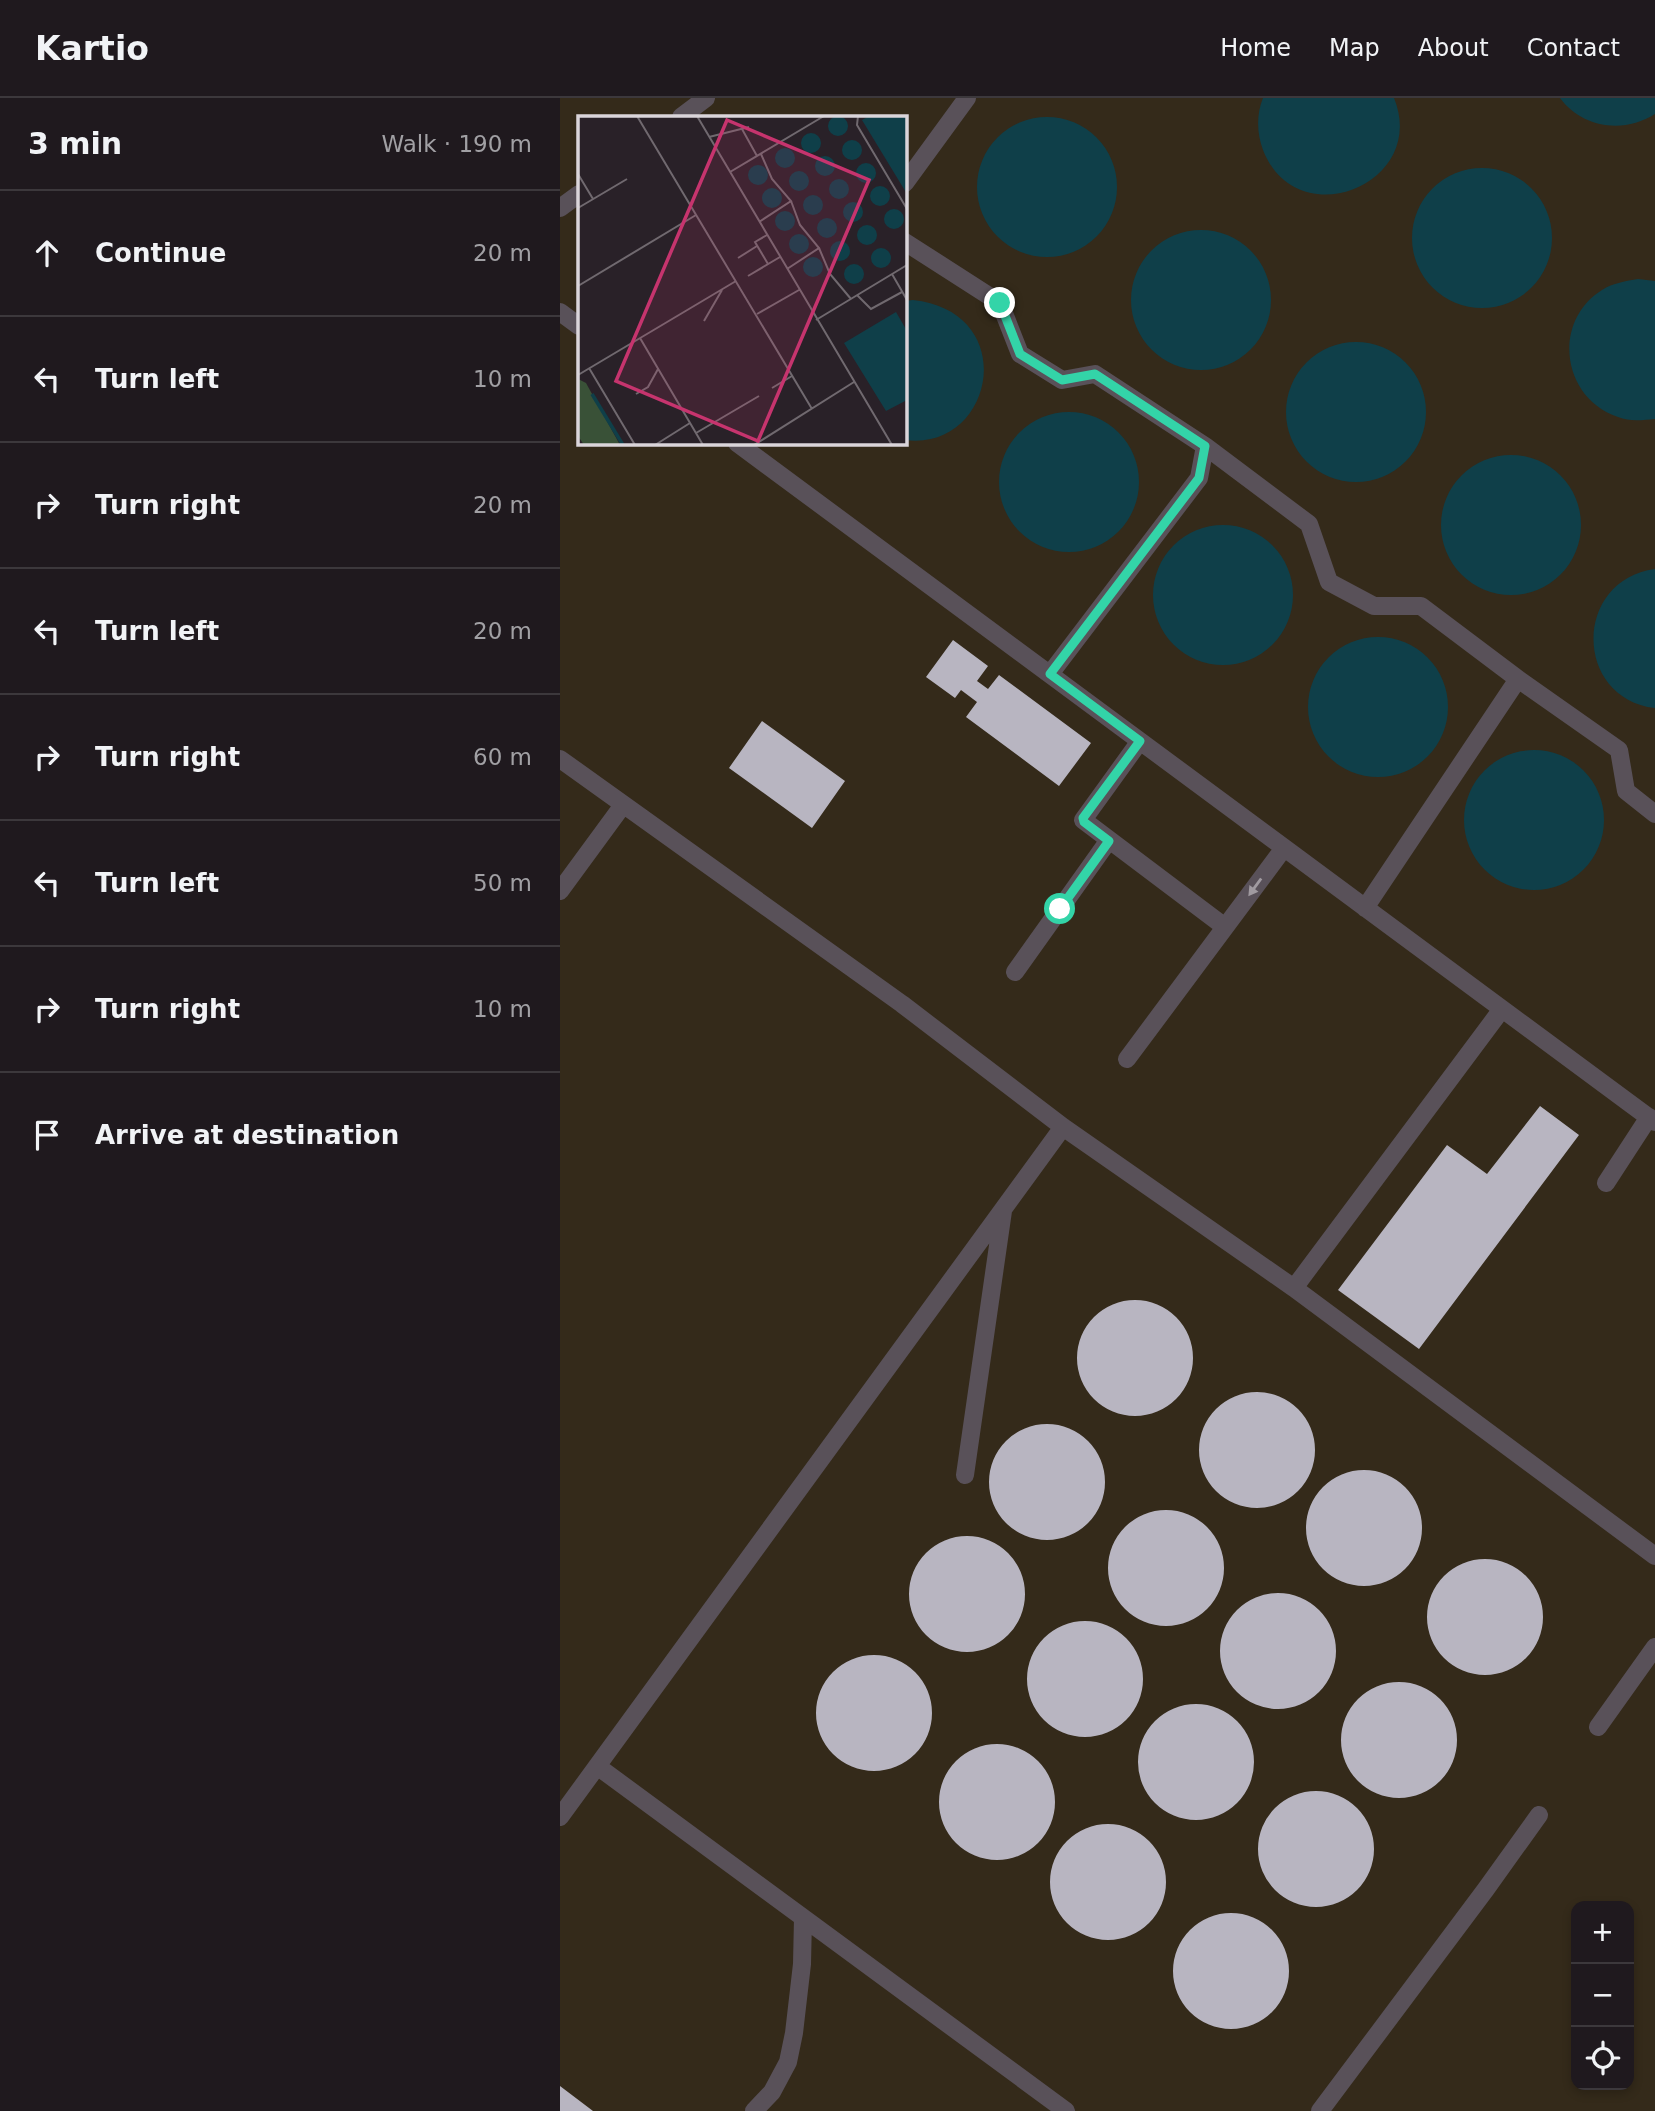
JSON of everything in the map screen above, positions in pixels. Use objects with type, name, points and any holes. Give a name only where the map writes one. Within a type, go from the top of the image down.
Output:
[{"type":"lane","points":[[684,116],[706,98]]},
{"type":"lane","points":[[906,182],[967,98]]},
{"type":"lane","points":[[560,208],[578,195]]},
{"type":"lane","points":[[906,243],[1000,303],[1020,354],[1062,380],[1095,374],[1205,446],[1309,524],[1329,582],[1374,607],[1421,606],[1619,750],[1626,791],[1655,814]]},
{"type":"lane","points":[[560,312],[578,325]]},
{"type":"lane","points":[[738,444],[1652,1120],[1606,1183]]},
{"type":"lane","points":[[1050,674],[1199,478],[1205,446]]},
{"type":"lane","points":[[1365,908],[1518,679]]},
{"type":"lane","points":[[1140,741],[1083,820],[1225,927]]},
{"type":"lane","points":[[560,759],[902,1004],[1063,1127],[1294,1288],[1655,1556]]},
{"type":"lane","points":[[560,891],[623,805]]},
{"type":"lane","points":[[1016,972],[1109,841]]},
{"type":"lane","points":[[1127,1059],[1284,848]]},
{"type":"lane","points":[[1294,1288],[1502,1009]]},
{"type":"lane","points":[[560,1816],[1063,1127]]},
{"type":"lane","points":[[965,1475],[1004,1207]]},
{"type":"lane","points":[[1598,1727],[1655,1647]]},
{"type":"lane","points":[[597,1766],[1066,2111]]},
{"type":"lane","points":[[1320,2111],[1539,1815]]},
{"type":"lane","points":[[754,2111],[772,2092],[788,2062],[802,1964],[803,1918]]},
{"type":"shaded area","points":[[560,98],[1655,98],[1655,2111],[560,2111]]},
{"type":"water","points":[[1263,98],[1394,98],[1400,128],[1393,155],[1377,175],[1354,189],[1329,194],[1303,191],[1280,176],[1263,150],[1258,124]]},
{"type":"water","points":[[1560,98],[1655,98],[1655,114],[1630,124],[1604,125],[1580,116]]},
{"type":"water","points":[[1047,117],[1074,122],[1097,137],[1112,160],[1117,187],[1112,214],[1097,237],[1074,252],[1047,257],[1020,252],[997,237],[982,214],[977,187],[982,160],[997,137],[1020,122]]},
{"type":"water","points":[[1482,168],[1509,173],[1532,188],[1547,211],[1552,238],[1547,265],[1532,288],[1509,303],[1482,308],[1455,303],[1432,288],[1417,265],[1412,238],[1417,211],[1432,188],[1455,173]]},
{"type":"water","points":[[1201,230],[1228,235],[1251,250],[1266,273],[1271,300],[1266,327],[1251,350],[1228,365],[1201,370],[1174,365],[1151,350],[1136,327],[1131,300],[1136,273],[1151,250],[1174,235]]},
{"type":"water","points":[[1638,279],[1655,281],[1655,419],[1623,419],[1599,407],[1584,394],[1575,377],[1570,358],[1570,339],[1575,320],[1586,304],[1606,288]]},
{"type":"water","points":[[913,300],[948,310],[970,329],[982,353],[983,379],[975,404],[959,425],[935,438],[906,440],[906,301]]},
{"type":"water","points":[[1356,342],[1383,347],[1406,362],[1421,385],[1426,412],[1421,439],[1406,462],[1383,477],[1356,482],[1329,477],[1306,462],[1291,439],[1286,412],[1291,385],[1306,362],[1329,347]]},
{"type":"water","points":[[1069,412],[1096,417],[1119,432],[1134,455],[1139,482],[1134,509],[1119,532],[1096,547],[1069,552],[1042,547],[1019,532],[1004,509],[999,482],[1004,455],[1019,432],[1042,417]]},
{"type":"water","points":[[1511,455],[1538,460],[1561,475],[1576,498],[1581,525],[1576,552],[1561,575],[1538,590],[1511,595],[1484,590],[1461,575],[1446,552],[1441,525],[1446,498],[1461,475],[1484,460]]},
{"type":"water","points":[[1223,525],[1250,530],[1273,545],[1288,568],[1293,595],[1288,622],[1273,645],[1250,660],[1223,665],[1196,660],[1173,645],[1158,622],[1153,595],[1158,568],[1173,545],[1196,530]]},
{"type":"water","points":[[1655,569],[1655,708],[1628,700],[1609,684],[1597,663],[1594,639],[1597,615],[1609,594],[1628,578]]},
{"type":"water","points":[[1378,637],[1405,642],[1428,657],[1443,680],[1448,707],[1443,734],[1428,757],[1405,772],[1378,777],[1351,772],[1328,757],[1313,734],[1308,707],[1313,680],[1328,657],[1351,642]]},
{"type":"water","points":[[1534,750],[1561,755],[1584,770],[1599,793],[1604,820],[1599,847],[1584,870],[1561,885],[1534,890],[1507,885],[1484,870],[1469,847],[1464,820],[1469,793],[1484,770],[1507,755]]},
{"type":"building","points":[[953,640],[988,666],[977,681],[988,689],[999,675],[1091,743],[1059,786],[966,717],[977,702],[961,690],[955,698],[926,677]]},
{"type":"building","points":[[762,721],[845,781],[812,828],[729,768]]},
{"type":"building","points":[[1540,1106],[1579,1135],[1419,1349],[1338,1290],[1447,1145],[1487,1174]]},
{"type":"building","points":[[1135,1300],[1157,1304],[1176,1317],[1189,1336],[1193,1358],[1189,1380],[1176,1399],[1157,1412],[1135,1416],[1113,1412],[1094,1399],[1081,1380],[1077,1358],[1081,1336],[1094,1317],[1113,1304]]},
{"type":"building","points":[[1257,1392],[1279,1396],[1298,1409],[1311,1428],[1315,1450],[1311,1472],[1298,1491],[1279,1504],[1257,1508],[1235,1504],[1216,1491],[1203,1472],[1199,1450],[1203,1428],[1216,1409],[1235,1396]]},
{"type":"building","points":[[1047,1424],[1069,1428],[1088,1441],[1101,1460],[1105,1482],[1101,1504],[1088,1523],[1069,1536],[1047,1540],[1025,1536],[1006,1523],[993,1504],[989,1482],[993,1460],[1006,1441],[1025,1428]]},
{"type":"building","points":[[1364,1470],[1386,1474],[1405,1487],[1418,1506],[1422,1528],[1418,1550],[1405,1569],[1386,1582],[1364,1586],[1342,1582],[1323,1569],[1310,1550],[1306,1528],[1310,1506],[1323,1487],[1342,1474]]},
{"type":"building","points":[[1166,1510],[1188,1514],[1207,1527],[1220,1546],[1224,1568],[1220,1590],[1207,1609],[1188,1622],[1166,1626],[1144,1622],[1125,1609],[1112,1590],[1108,1568],[1112,1546],[1125,1527],[1144,1514]]},
{"type":"building","points":[[967,1536],[989,1540],[1008,1553],[1021,1572],[1025,1594],[1021,1616],[1008,1635],[989,1648],[967,1652],[945,1648],[926,1635],[913,1616],[909,1594],[913,1572],[926,1553],[945,1540]]},
{"type":"building","points":[[1485,1559],[1507,1563],[1526,1576],[1539,1595],[1543,1617],[1539,1639],[1526,1658],[1507,1671],[1485,1675],[1463,1671],[1444,1658],[1431,1639],[1427,1617],[1431,1595],[1444,1576],[1463,1563]]},
{"type":"building","points":[[1278,1593],[1300,1597],[1319,1610],[1332,1629],[1336,1651],[1332,1673],[1319,1692],[1300,1705],[1278,1709],[1256,1705],[1237,1692],[1224,1673],[1220,1651],[1224,1629],[1237,1610],[1256,1597]]},
{"type":"building","points":[[1085,1621],[1107,1625],[1126,1638],[1139,1657],[1143,1679],[1139,1701],[1126,1720],[1107,1733],[1085,1737],[1063,1733],[1044,1720],[1031,1701],[1027,1679],[1031,1657],[1044,1638],[1063,1625]]},
{"type":"building","points":[[874,1655],[896,1659],[915,1672],[928,1691],[932,1713],[928,1735],[915,1754],[896,1767],[874,1771],[852,1767],[833,1754],[820,1735],[816,1713],[820,1691],[833,1672],[852,1659]]},
{"type":"building","points":[[1399,1682],[1421,1686],[1440,1699],[1453,1718],[1457,1740],[1453,1762],[1440,1781],[1421,1794],[1399,1798],[1377,1794],[1358,1781],[1345,1762],[1341,1740],[1345,1718],[1358,1699],[1377,1686]]},
{"type":"building","points":[[1196,1704],[1218,1708],[1237,1721],[1250,1740],[1254,1762],[1250,1784],[1237,1803],[1218,1816],[1196,1820],[1174,1816],[1155,1803],[1142,1784],[1138,1762],[1142,1740],[1155,1721],[1174,1708]]},
{"type":"building","points":[[997,1744],[1019,1748],[1038,1761],[1051,1780],[1055,1802],[1051,1824],[1038,1843],[1019,1856],[997,1860],[975,1856],[956,1843],[943,1824],[939,1802],[943,1780],[956,1761],[975,1748]]},
{"type":"building","points":[[1316,1791],[1338,1795],[1357,1808],[1370,1827],[1374,1849],[1370,1871],[1357,1890],[1338,1903],[1316,1907],[1294,1903],[1275,1890],[1262,1871],[1258,1849],[1262,1827],[1275,1808],[1294,1795]]},
{"type":"building","points":[[1108,1824],[1130,1828],[1149,1841],[1162,1860],[1166,1882],[1162,1904],[1149,1923],[1130,1936],[1108,1940],[1086,1936],[1067,1923],[1054,1904],[1050,1882],[1054,1860],[1067,1841],[1086,1828]]},
{"type":"building","points":[[1231,1913],[1253,1917],[1272,1930],[1285,1949],[1289,1971],[1285,1993],[1272,2012],[1253,2025],[1231,2029],[1209,2025],[1190,2012],[1177,1993],[1173,1971],[1177,1949],[1190,1930],[1209,1917]]},
{"type":"building","points":[[560,2086],[593,2111],[560,2111]]},
{"type":"route","points":[[1000,303],[1020,354],[1062,380],[1095,374],[1205,446],[1199,478],[1050,674],[1140,741],[1083,818],[1084,822],[1109,841],[1060,909]]}]
